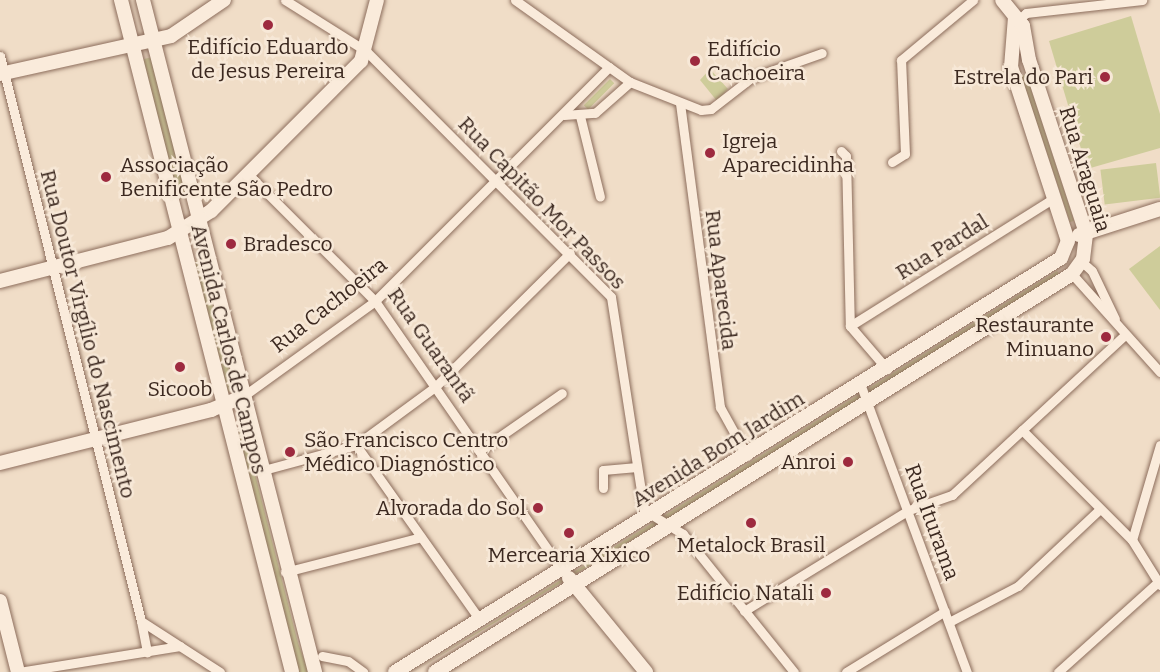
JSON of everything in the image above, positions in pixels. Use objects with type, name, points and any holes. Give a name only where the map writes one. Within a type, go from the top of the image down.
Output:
[{"type":"main road","name":"Avenida Carlos de Campos","points":[[121,0],[222,407],[292,672]]},
{"type":"main road","name":"Avenida Carlos de Campos","points":[[143,0],[285,572],[315,672]]},
{"type":"main road","points":[[2,73],[153,41],[191,26],[224,0]]},
{"type":"main road","points":[[0,281],[179,234],[197,221],[248,174],[366,51],[377,0]]},
{"type":"main road","name":"Rua Araguaia","points":[[1002,0],[1017,18],[1086,233],[1082,262]]},
{"type":"main road","name":"Rua Araguaia","points":[[1017,18],[1013,74],[1063,224],[1068,245],[1061,258]]},
{"type":"main road","points":[[1013,74],[1022,67],[1032,70]]},
{"type":"main road","points":[[1063,224],[1074,235],[1160,209]]},
{"type":"main road","points":[[1061,258],[1082,262]]},
{"type":"main road","name":"Avenida Bom Jardim","points":[[395,672],[861,386],[1061,258]]},
{"type":"main road","name":"Avenida Bom Jardim","points":[[435,672],[870,404],[1072,274],[1082,262]]},
{"type":"main road","name":"Rua Cachoeira","points":[[0,463],[222,407],[241,397]]},
{"type":"main road","name":"Rua Guarantã","points":[[562,570],[646,672]]},
{"type":"main road","points":[[0,601],[18,672]]},
{"type":"street","name":"Rua Capitão Mor Passos","points":[[285,0],[366,51],[570,253],[614,302],[637,467],[649,516]]},
{"type":"street","points":[[514,0],[630,82],[680,103],[711,109],[751,78],[822,53]]},
{"type":"street","points":[[892,162],[905,154],[902,57],[973,0]]},
{"type":"street","points":[[1017,18],[1039,11],[1142,0]]},
{"type":"street","name":"Rua Doutor Virgílio do Nascimento","points":[[0,56],[2,73],[53,267],[147,652]]},
{"type":"street","name":"Rua Cachoeira","points":[[241,397],[375,301],[498,182],[609,67]]},
{"type":"street","points":[[564,115],[580,116],[595,113],[630,82]]},
{"type":"street","name":"Rua Aparecida","points":[[680,103],[719,400],[747,456]]},
{"type":"street","points":[[580,116],[600,197]]},
{"type":"street","points":[[841,151],[846,156],[850,326],[887,369]]},
{"type":"street","name":"Rua Guarantã","points":[[248,174],[375,301],[562,570]]},
{"type":"street","name":"Rua Pardal","points":[[850,326],[1054,198]]},
{"type":"street","points":[[260,471],[356,445],[435,387],[570,253]]},
{"type":"street","name":"Rua Araguaia","points":[[1082,262],[1092,271],[1122,332]]},
{"type":"street","name":"Rua Araguaia","points":[[1072,274],[1160,372]]},
{"type":"street","points":[[744,611],[909,510],[952,495],[1122,332]]},
{"type":"street","name":"Rua Iturama","points":[[861,386],[870,404],[967,672]]},
{"type":"street","points":[[479,451],[562,393]]},
{"type":"street","points":[[1022,430],[1132,540],[1159,582],[1058,672]]},
{"type":"street","points":[[356,445],[480,620]]},
{"type":"street","points":[[1132,540],[1160,445]]},
{"type":"street","points":[[603,488],[603,470],[637,467]]},
{"type":"street","points":[[949,622],[1018,586],[1100,509]]},
{"type":"street","points":[[649,516],[683,534],[794,672]]},
{"type":"street","points":[[285,572],[421,537]]},
{"type":"street","points":[[846,672],[945,611]]},
{"type":"street","points":[[141,621],[220,672]]},
{"type":"street","points":[[18,672],[180,646]]},
{"type":"street","points":[[322,656],[348,661],[363,672]]},
{"type":"shaded area","name":"Estrela do Pari","points":[[1131,16],[1160,114],[1160,148],[1087,169],[1049,41]]},
{"type":"shaded area","points":[[152,57],[187,197],[177,199],[142,59]]},
{"type":"shaded area","points":[[710,69],[728,89],[717,101],[700,80]]},
{"type":"shaded area","points":[[1026,74],[1074,221],[1070,222],[1021,76]]},
{"type":"shaded area","points":[[610,79],[614,83],[588,109],[584,105]]},
{"type":"shaded area","points":[[1156,163],[1160,198],[1105,205],[1100,170]]},
{"type":"shaded area","points":[[1160,246],[1160,310],[1129,269]]},
{"type":"shaded area","points":[[201,260],[236,390],[226,393],[191,263]]},
{"type":"shaded area","points":[[1057,271],[1060,276],[781,450],[413,672]]},
{"type":"shaded area","points":[[244,431],[298,643],[309,672],[298,672],[234,433]]},
{"type":"place","name":"Edifício Eduardo de Jesus Pereira","points":[[268,25]]},
{"type":"place","name":"Edifício Cachoeira","points":[[695,61]]},
{"type":"place","name":"Estrela do Pari","points":[[1105,77]]},
{"type":"place","name":"Igreja Aparecidinha","points":[[710,153]]},
{"type":"place","name":"Associação Benificente São Pedro","points":[[106,177]]},
{"type":"place","name":"Bradesco","points":[[231,244]]},
{"type":"place","name":"Restaurante Minuano","points":[[1106,337]]},
{"type":"place","name":"Sicoob","points":[[180,367]]},
{"type":"place","name":"São Francisco Centro Médico Diagnóstico","points":[[290,452]]},
{"type":"place","name":"Anroi","points":[[848,462]]},
{"type":"place","name":"Alvorada do Sol","points":[[538,508]]},
{"type":"place","name":"Metalock Brasil","points":[[751,523]]},
{"type":"place","name":"Mercearia Xixico","points":[[569,533]]},
{"type":"place","name":"Edifício Natali","points":[[826,593]]}]
